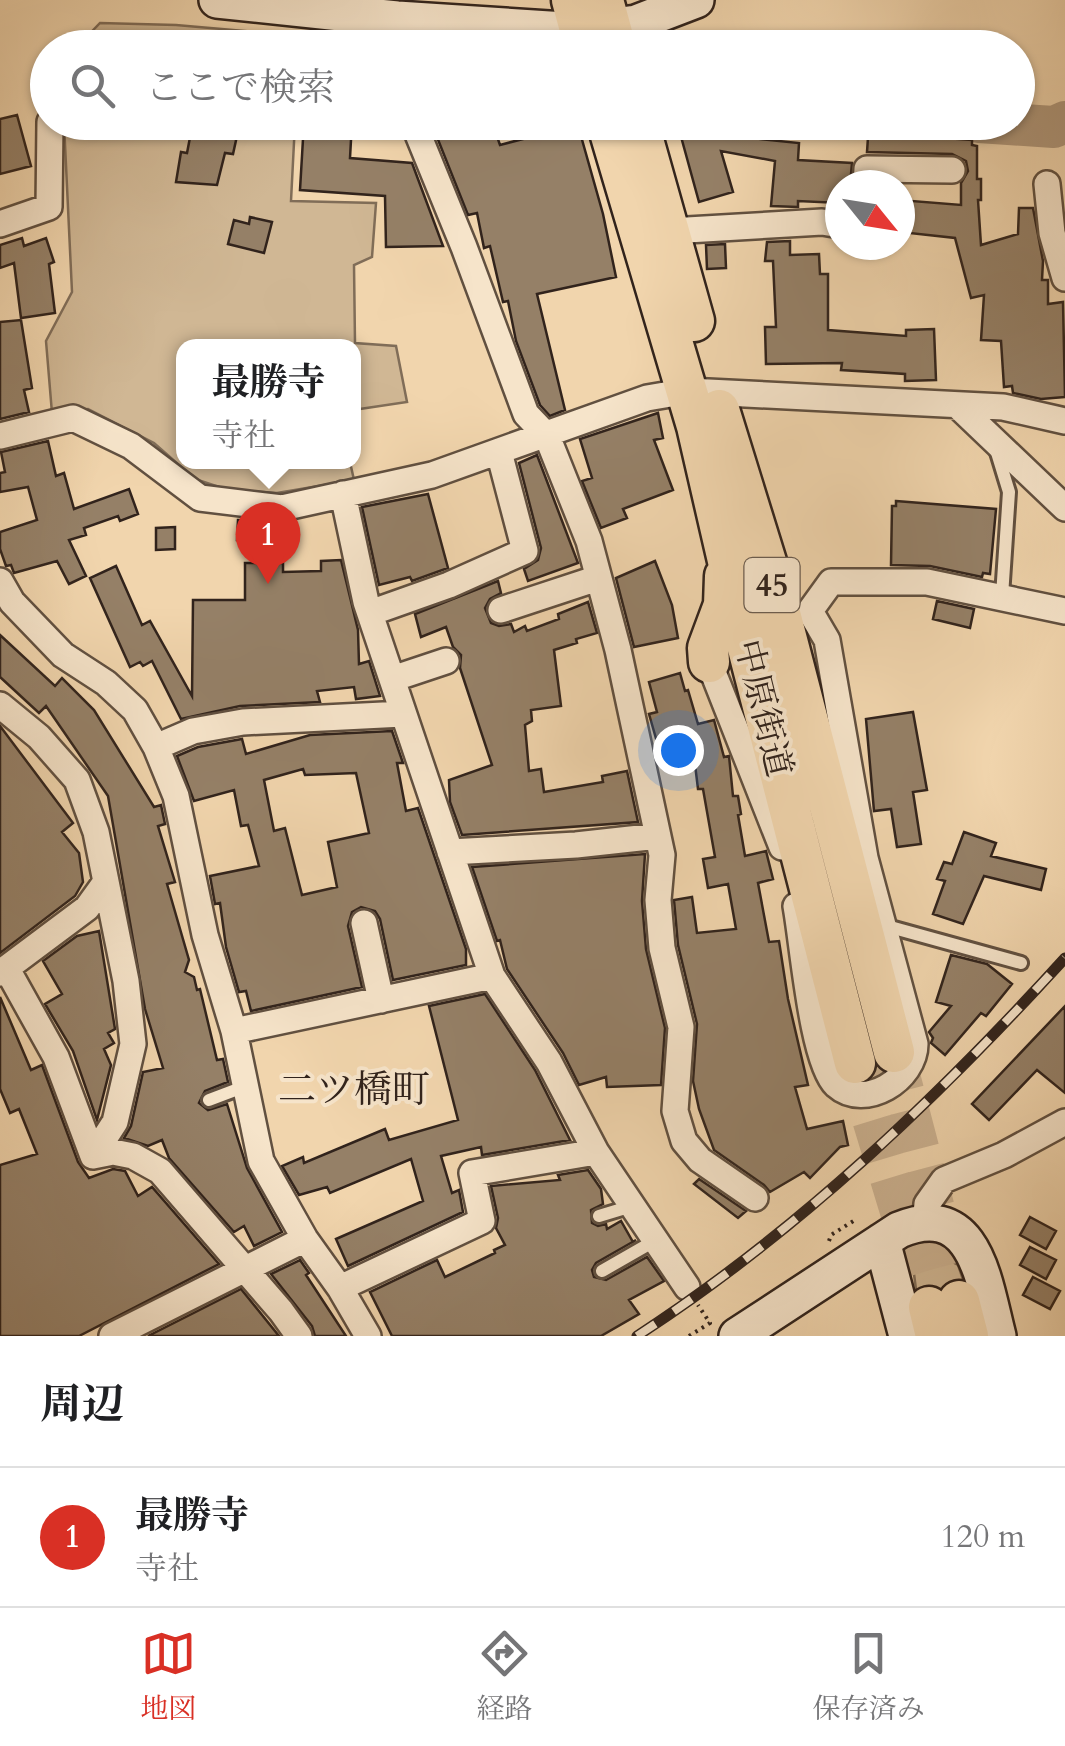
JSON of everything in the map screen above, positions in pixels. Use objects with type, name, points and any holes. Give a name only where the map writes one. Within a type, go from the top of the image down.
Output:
[{"type":"main road","name":"中原街道","points":[[612,140],[770,575],[768,651],[855,1063]]},
{"type":"main road","name":"中原街道","points":[[643,140],[670,231],[700,390],[700,475],[716,538],[768,651],[894,1052]]},
{"type":"main road","points":[[708,662],[708,648],[724,604],[716,538]]},
{"type":"main road","points":[[708,662],[715,650],[724,646],[768,651],[810,611],[786,594],[770,575]]},
{"type":"street","points":[[217,0],[296,4],[387,30]]},
{"type":"street","points":[[481,30],[594,26],[663,14],[696,0]]},
{"type":"street","points":[[0,224],[50,207],[50,140]]},
{"type":"street","points":[[420,140],[526,414],[547,436],[589,541],[618,650],[662,855],[658,900],[662,948],[681,1027],[675,1112],[684,1141],[700,1160],[756,1198]]},
{"type":"street","points":[[867,170],[952,170]]},
{"type":"street","points":[[1047,184],[1052,233],[1065,278]]},
{"type":"street","points":[[670,231],[825,222]]},
{"type":"street","points":[[0,436],[73,418],[131,446],[200,498],[282,508],[432,475],[647,398],[700,390],[1003,407],[1065,420]]},
{"type":"street","points":[[959,407],[1065,508]]},
{"type":"street","points":[[370,613],[525,551],[499,452]]},
{"type":"street","points":[[343,494],[370,613],[492,976],[549,1062],[596,1152],[688,1287]]},
{"type":"street","points":[[501,610],[598,578]]},
{"type":"street","points":[[708,662],[779,836],[805,953],[808,994],[828,1074],[845,1091],[871,1093],[897,1080],[915,1054],[865,858],[828,640],[810,611],[831,582],[927,582],[1065,611]]},
{"type":"street","points":[[4,598],[64,655],[106,683],[135,710],[156,747],[176,796],[204,935],[234,1031],[261,1161],[305,1239],[368,1336]]},
{"type":"street","points":[[392,679],[446,661]]},
{"type":"street","points":[[0,705],[39,737],[76,780],[96,832],[126,981],[133,1044],[116,1122],[93,1156]]},
{"type":"street","points":[[156,747],[193,731],[244,722],[403,714]]},
{"type":"street","points":[[450,852],[658,836]]},
{"type":"street","points":[[93,1156],[56,1057],[3,971],[87,908],[105,883]]},
{"type":"street","points":[[364,923],[381,1000]]},
{"type":"street","points":[[234,1031],[492,976]]},
{"type":"street","points":[[924,1222],[928,1204],[944,1180],[1004,1155],[1065,1122]]},
{"type":"street","points":[[93,1156],[113,1152],[134,1156],[160,1172],[299,1336]]},
{"type":"street","points":[[340,1288],[482,1221],[472,1173],[596,1152]]},
{"type":"street","points":[[723,1329],[868,1230],[899,1230],[924,1222],[952,1228],[972,1250],[998,1336]]},
{"type":"street","points":[[868,1230],[940,1323]]},
{"type":"street","points":[[112,1336],[305,1239]]},
{"type":"lane","points":[[994,439],[1009,492],[1002,596]]},
{"type":"lane","points":[[882,925],[1021,963]]},
{"type":"lane","points":[[209,1100],[246,1086]]},
{"type":"lane","points":[[599,1216],[632,1206]]},
{"type":"lane","points":[[602,1271],[656,1240]]},
{"type":"path","points":[[831,1235],[868,1230]]},
{"type":"path","points":[[689,1336],[723,1329]]},
{"type":"shaded area","points":[[100,23],[234,30],[93,30]]},
{"type":"shaded area","points":[[65,140],[294,140],[291,201],[376,203],[372,257],[354,265],[355,339],[176,339],[176,462],[154,443],[88,409],[52,413],[46,341],[72,292]]},
{"type":"shaded area","points":[[361,343],[396,346],[407,402],[361,409]]},
{"type":"shaded area","points":[[184,469],[352,469],[354,480],[277,493],[228,490],[195,479]]},
{"type":"shaded area","points":[[939,1255],[958,1265],[967,1291],[918,1305],[914,1274],[923,1261]]},
{"type":"building","points":[[17,115],[31,166],[0,174],[0,119]]},
{"type":"building","points":[[190,140],[236,140],[233,154],[225,153],[217,185],[176,182],[181,152],[187,153]]},
{"type":"building","points":[[303,140],[351,140],[350,158],[412,163],[443,246],[386,247],[385,196],[300,190]]},
{"type":"building","points":[[438,140],[498,140],[500,145],[519,140],[582,140],[616,277],[537,294],[565,410],[550,416],[540,405],[516,341],[508,301],[503,302],[490,246],[484,248],[477,213],[468,215]]},
{"type":"building","points":[[682,140],[799,143],[798,160],[852,163],[851,170],[825,170],[825,202],[798,201],[798,207],[771,206],[775,161],[721,151],[733,192],[699,202]]},
{"type":"building","points":[[868,140],[972,140],[972,145],[977,146],[977,179],[981,179],[981,245],[1018,234],[1019,208],[1033,208],[1043,261],[1042,280],[1048,280],[1048,304],[1063,302],[1065,397],[1041,399],[1013,393],[1012,386],[1004,387],[1001,341],[981,340],[984,295],[971,298],[955,238],[915,234],[915,201],[961,205],[961,183],[968,171],[966,161],[952,154],[867,152]]},
{"type":"building","points":[[250,217],[272,222],[264,253],[228,244],[234,220],[249,224]]},
{"type":"building","points":[[22,238],[24,246],[46,238],[54,262],[49,264],[55,313],[21,318],[14,263],[0,268],[0,245]]},
{"type":"building","points":[[790,241],[790,255],[819,254],[820,274],[828,274],[828,330],[906,336],[906,330],[934,329],[936,380],[905,381],[905,374],[841,370],[842,363],[766,364],[765,327],[776,327],[773,261],[765,261],[767,242]]},
{"type":"building","points":[[725,244],[726,268],[707,269],[706,245]]},
{"type":"building","points":[[21,320],[32,388],[24,390],[29,412],[0,419],[0,322]]},
{"type":"building","points":[[658,413],[663,438],[654,440],[673,490],[623,509],[627,518],[601,528],[582,481],[592,478],[580,439]]},
{"type":"building","points":[[48,441],[56,476],[64,473],[74,509],[129,489],[138,514],[120,521],[118,516],[84,528],[86,535],[69,540],[86,576],[69,584],[57,561],[14,573],[11,565],[6,566],[0,549],[0,532],[37,520],[28,487],[0,492],[0,473],[5,472],[1,452]]},
{"type":"building","points":[[537,455],[578,563],[528,581],[524,569],[538,560],[541,548],[519,463]]},
{"type":"building","points":[[428,494],[448,568],[412,581],[410,577],[379,585],[362,507]]},
{"type":"building","points":[[896,501],[996,509],[990,574],[983,573],[982,577],[930,566],[891,565],[892,506],[896,506]]},
{"type":"building","points":[[238,520],[257,521],[255,541],[237,540]]},
{"type":"building","points":[[175,527],[175,549],[156,550],[156,528]]},
{"type":"building","points":[[341,560],[358,630],[359,664],[369,661],[380,696],[356,699],[354,687],[317,691],[320,702],[240,706],[181,719],[152,661],[130,667],[90,578],[116,566],[142,625],[150,621],[192,696],[193,600],[245,600],[245,563],[283,563],[283,572],[321,571],[321,561]]},
{"type":"building","points":[[655,561],[672,605],[678,638],[634,647],[616,578]]},
{"type":"building","points":[[498,581],[501,593],[490,599],[485,608],[491,623],[511,624],[514,632],[525,626],[527,631],[588,602],[597,633],[554,650],[561,706],[531,710],[532,721],[525,725],[529,771],[541,769],[544,792],[603,782],[602,776],[627,771],[638,822],[462,835],[450,802],[449,780],[492,765],[460,668],[461,655],[453,647],[446,627],[421,637],[415,614]]},
{"type":"building","points":[[937,601],[974,609],[970,628],[933,619]]},
{"type":"building","points":[[0,635],[55,686],[62,678],[94,710],[154,807],[161,805],[165,824],[158,826],[175,882],[167,884],[189,960],[185,972],[194,977],[197,990],[200,989],[217,1060],[223,1059],[228,1082],[205,1091],[199,1103],[208,1110],[227,1104],[247,1168],[282,1232],[254,1246],[244,1226],[234,1232],[169,1158],[162,1140],[148,1146],[124,1138],[131,1126],[143,1072],[163,1068],[145,1009],[108,796],[46,706],[39,713],[0,677]]},
{"type":"building","points":[[680,673],[698,724],[714,720],[724,757],[729,756],[745,856],[766,851],[773,879],[758,883],[769,942],[779,941],[808,1085],[795,1087],[807,1129],[843,1121],[848,1145],[840,1147],[810,1178],[804,1172],[770,1192],[714,1150],[693,1081],[697,1024],[678,945],[674,900],[692,897],[697,933],[736,929],[728,884],[708,888],[703,859],[715,857],[703,789],[698,789],[693,748],[683,750],[679,736],[657,742],[649,714],[657,712],[649,682]]},
{"type":"building","points":[[913,712],[927,790],[913,792],[921,844],[897,847],[891,809],[874,811],[866,719]]},
{"type":"building","points":[[0,726],[73,823],[62,832],[79,853],[83,882],[75,896],[0,953]]},
{"type":"building","points":[[392,731],[403,763],[397,763],[406,811],[418,808],[466,949],[466,965],[393,980],[380,919],[375,911],[361,907],[352,912],[348,926],[362,987],[251,1011],[246,991],[239,992],[226,947],[220,903],[215,904],[210,876],[259,866],[248,825],[241,826],[234,790],[194,801],[177,756],[198,747],[242,739],[246,754],[310,735]],"holes":[[[303,769],[305,775],[356,773],[369,833],[328,842],[337,887],[302,895],[285,828],[274,831],[264,780]]]},
{"type":"building","points":[[964,832],[996,843],[991,856],[1046,869],[1041,890],[984,876],[963,924],[933,914],[945,881],[937,879],[944,862],[952,864]]},
{"type":"building","points":[[645,854],[642,901],[646,949],[665,1028],[661,1085],[607,1087],[606,1077],[579,1085],[563,1053],[507,969],[472,867]]},
{"type":"building","points":[[99,931],[115,1029],[108,1033],[114,1043],[104,1049],[111,1065],[97,1120],[73,1051],[45,1004],[62,994],[43,961],[77,936]]},
{"type":"building","points":[[951,955],[987,964],[1012,984],[986,1016],[981,1013],[945,1055],[931,1043],[929,1032],[951,1006],[936,1002]]},
{"type":"building","points":[[485,994],[535,1070],[570,1140],[482,1155],[481,1147],[441,1156],[452,1193],[459,1190],[463,1212],[348,1266],[336,1239],[423,1201],[411,1159],[330,1193],[327,1187],[299,1195],[282,1166],[303,1157],[304,1163],[385,1129],[389,1140],[458,1120],[429,1006]]},
{"type":"building","points":[[0,997],[31,1070],[42,1065],[78,1162],[89,1178],[113,1169],[125,1171],[138,1196],[152,1187],[219,1264],[79,1336],[0,1336],[0,1165],[37,1154],[19,1109],[10,1113],[0,1089]]},
{"type":"building","points":[[1065,1006],[1065,1093],[1037,1070],[989,1120],[972,1104]]},
{"type":"building","points":[[588,1170],[601,1189],[603,1204],[591,1210],[592,1223],[606,1224],[607,1229],[621,1221],[633,1242],[596,1263],[594,1277],[606,1280],[647,1257],[664,1281],[629,1300],[639,1314],[601,1336],[392,1336],[370,1292],[437,1260],[445,1277],[505,1245],[496,1228],[498,1218],[491,1186],[560,1180],[558,1175]]},
{"type":"building","points":[[699,1179],[746,1211],[738,1218],[694,1184]]},
{"type":"building","points":[[1030,1217],[1056,1231],[1046,1249],[1020,1235]]},
{"type":"building","points":[[1030,1247],[1056,1260],[1046,1279],[1020,1265]]},
{"type":"building","points":[[300,1260],[346,1336],[315,1336],[312,1326],[271,1274]]},
{"type":"building","points":[[1033,1277],[1060,1291],[1050,1309],[1023,1295]]},
{"type":"building","points":[[241,1289],[279,1336],[148,1336]]},
{"type":"waterway","points":[[1035,126],[1054,127],[1065,122]]},
{"type":"tunnel","points":[[894,1052],[959,1301]]},
{"type":"tunnel","points":[[855,1063],[929,1307]]},
{"type":"railway","points":[[637,1336],[753,1253],[863,1161],[967,1062],[1065,958]]},
{"type":"place","name":"最勝寺","points":[[268,584]]},
{"type":"district","name":"二ツ橋町","points":[[354,1089]]}]
